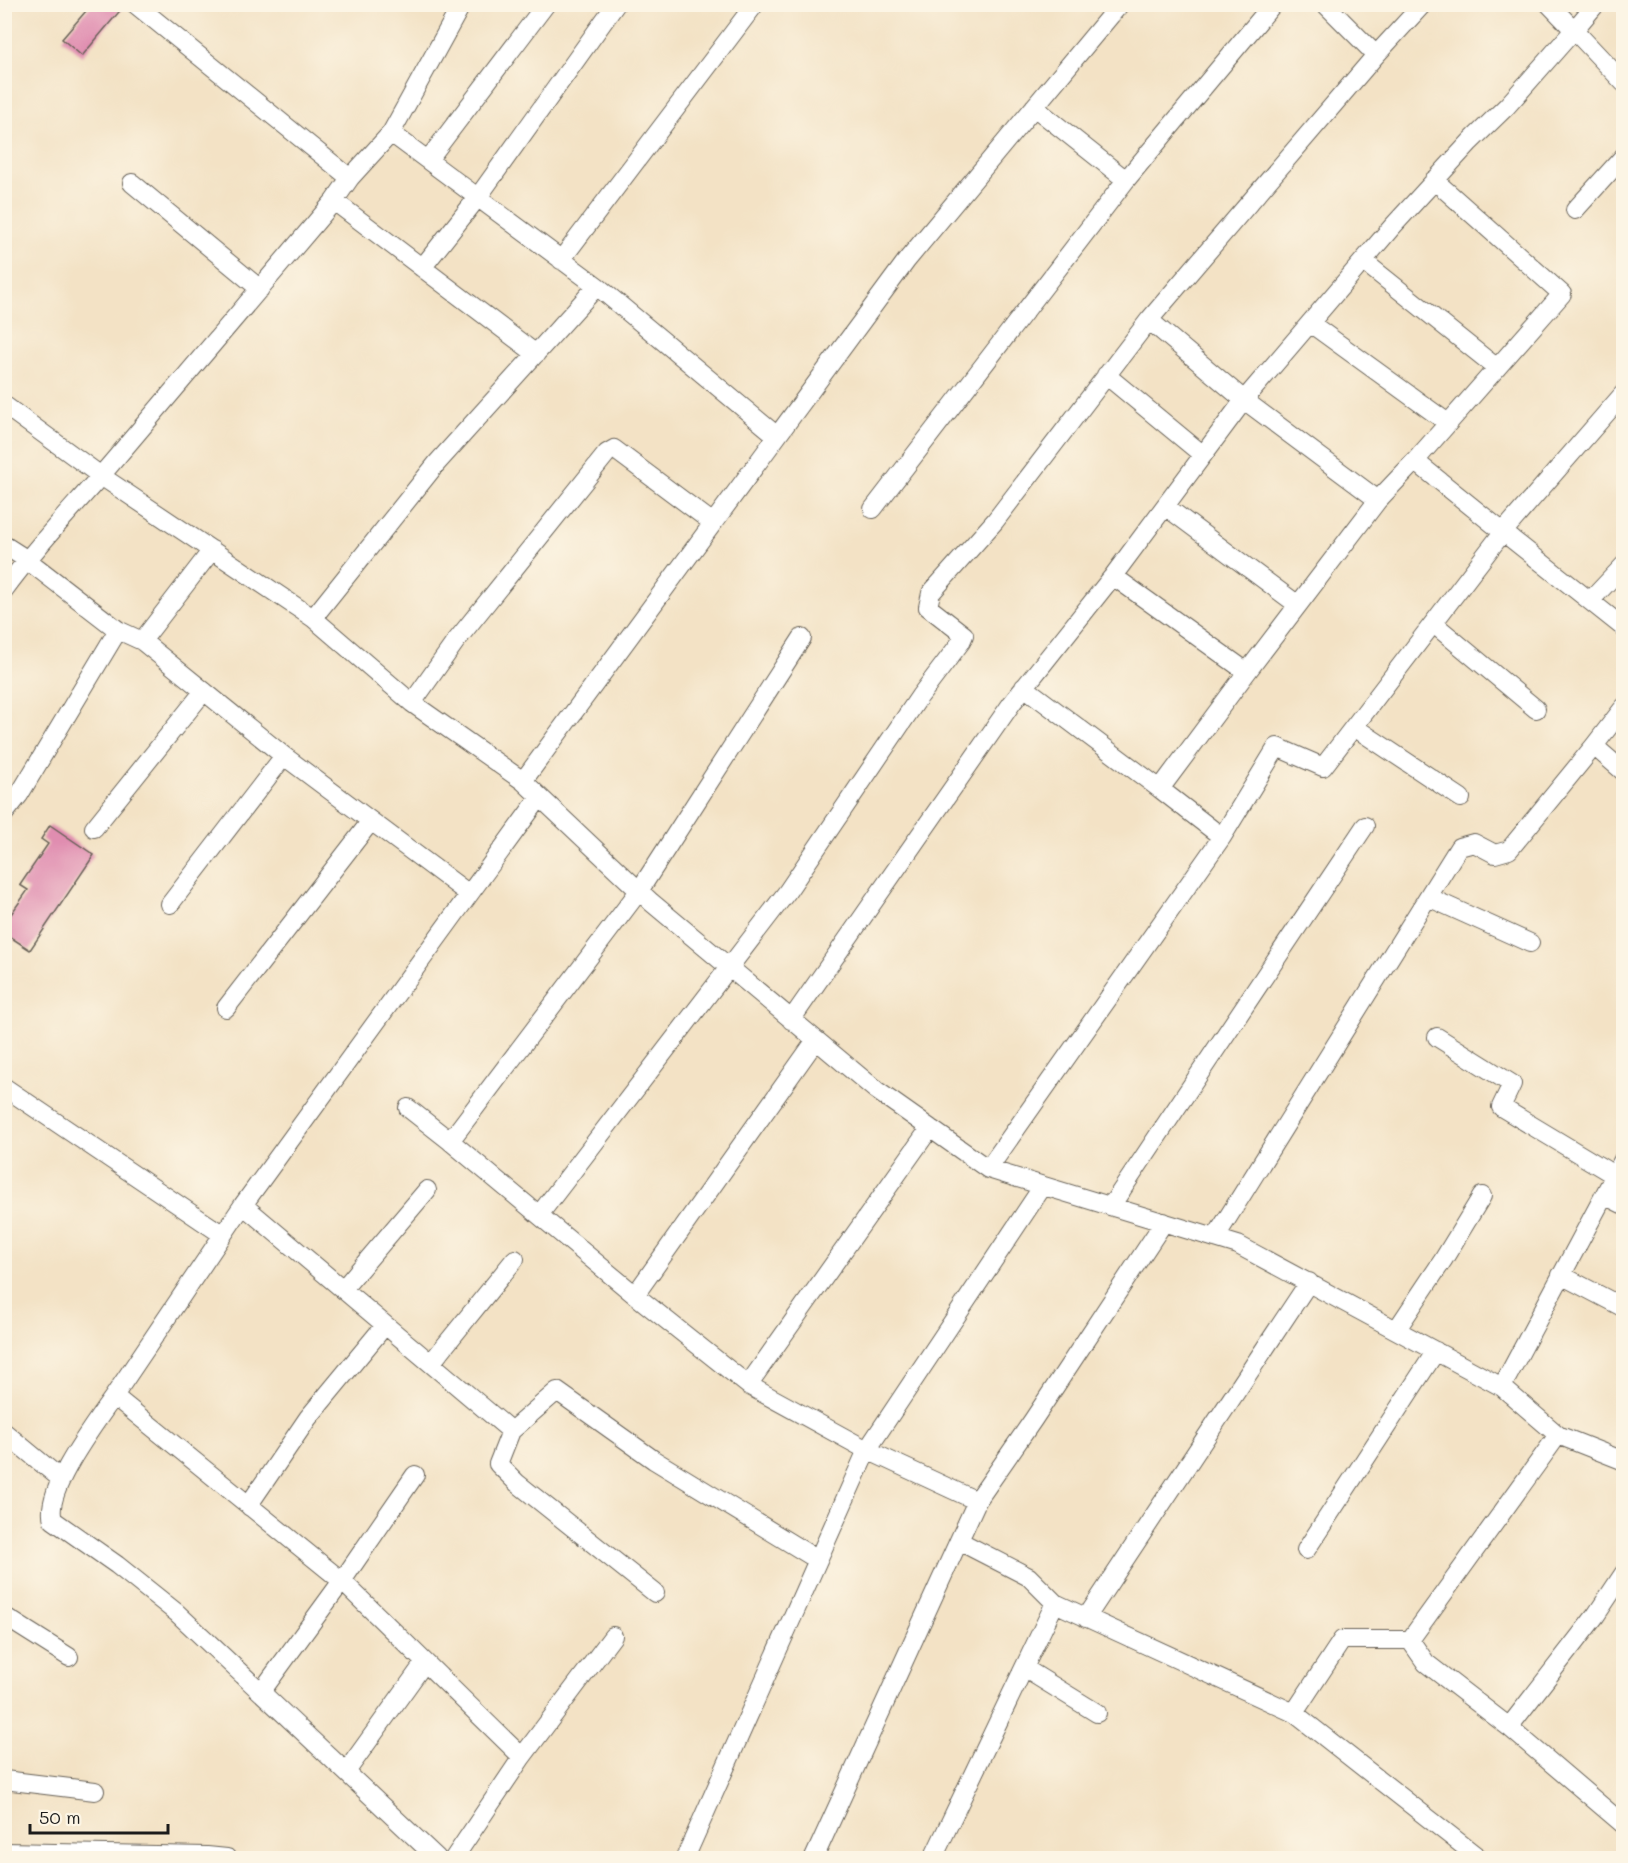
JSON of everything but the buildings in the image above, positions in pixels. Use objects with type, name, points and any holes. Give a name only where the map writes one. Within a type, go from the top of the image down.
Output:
[{"type":"street","points":[[135,4],[156,11],[350,178]]},
{"type":"street","points":[[4,590],[26,559],[101,476],[334,201],[350,178],[391,133],[462,4]]},
{"type":"street","points":[[428,160],[546,4]]},
{"type":"street","points":[[422,268],[478,197],[616,4]]},
{"type":"street","points":[[561,260],[755,4]]},
{"type":"street","points":[[523,781],[907,260],[1120,4]]},
{"type":"street","points":[[873,509],[1126,180],[1274,4]]},
{"type":"street","points":[[1325,4],[1376,55]]},
{"type":"street","points":[[539,1215],[787,892],[920,696],[961,642],[964,635],[928,607],[931,593],[995,521],[1149,320],[1422,4]]},
{"type":"street","points":[[1549,4],[1623,83]]},
{"type":"street","points":[[791,1020],[1024,687],[1113,576],[1244,400],[1434,180],[1507,106],[1596,4]]},
{"type":"street","points":[[1034,107],[1126,180]]},
{"type":"street","points":[[391,133],[597,286],[777,436]]},
{"type":"street","points":[[1575,210],[1623,156]]},
{"type":"street","points":[[1160,789],[1246,672],[1378,500],[1562,294],[1434,180]]},
{"type":"street","points":[[132,183],[260,289]]},
{"type":"street","points":[[334,201],[536,354]]},
{"type":"street","points":[[1363,261],[1497,368]]},
{"type":"street","points":[[314,618],[437,463],[597,286]]},
{"type":"street","points":[[1149,320],[1244,400],[1378,500]]},
{"type":"street","points":[[1310,323],[1448,423]]},
{"type":"street","points":[[1106,375],[1203,455]]},
{"type":"street","points":[[988,1169],[1222,837],[1277,747],[1323,766],[1503,532],[1623,393]]},
{"type":"street","points":[[4,405],[101,476],[314,618],[412,703],[523,781],[639,891],[876,1090],[988,1169],[1238,1245],[1502,1387],[1558,1436],[1623,1461]]},
{"type":"street","points":[[412,703],[456,641],[607,453],[614,449],[713,523]]},
{"type":"street","points":[[1415,460],[1623,628]]},
{"type":"street","points":[[1166,506],[1298,605]]},
{"type":"street","points":[[4,545],[26,559],[118,630],[142,641],[284,756],[469,894]]},
{"type":"street","points":[[142,641],[212,550]]},
{"type":"street","points":[[1590,602],[1623,565]]},
{"type":"street","points":[[1113,576],[1246,672]]},
{"type":"street","points":[[1434,624],[1536,709]]},
{"type":"street","points":[[4,814],[18,795],[118,630]]},
{"type":"street","points":[[450,1141],[639,891],[802,638]]},
{"type":"street","points":[[1024,687],[1222,837]]},
{"type":"street","points":[[94,828],[204,691]]},
{"type":"street","points":[[1215,1238],[1459,847],[1474,843],[1495,854],[1509,850],[1623,707]]},
{"type":"street","points":[[1354,727],[1461,798]]},
{"type":"street","points":[[1594,746],[1623,772]]},
{"type":"street","points":[[170,904],[284,756]]},
{"type":"street","points":[[437,1858],[177,1613],[117,1564],[53,1520],[51,1509],[61,1479],[243,1205],[540,797]]},
{"type":"street","points":[[226,1008],[371,821]]},
{"type":"street","points":[[1111,1206],[1365,826]]},
{"type":"street","points":[[1428,897],[1530,943]]},
{"type":"street","points":[[1437,1037],[1512,1084],[1501,1107],[1614,1174]]},
{"type":"street","points":[[635,1295],[816,1040]]},
{"type":"street","points":[[4,1087],[223,1235]]},
{"type":"street","points":[[408,1108],[748,1385],[867,1450],[977,1501]]},
{"type":"street","points":[[748,1385],[930,1128]]},
{"type":"street","points":[[1502,1387],[1623,1158]]},
{"type":"street","points":[[685,1858],[867,1450],[1043,1186]]},
{"type":"street","points":[[343,1289],[427,1190]]},
{"type":"street","points":[[1604,1195],[1623,1205]]},
{"type":"street","points":[[1396,1329],[1443,1260],[1482,1196]]},
{"type":"street","points":[[243,1205],[511,1431]]},
{"type":"street","points":[[814,1858],[977,1501],[1164,1222]]},
{"type":"street","points":[[431,1363],[515,1259]]},
{"type":"street","points":[[1562,1275],[1623,1308]]},
{"type":"street","points":[[1086,1618],[1309,1282]]},
{"type":"street","points":[[250,1507],[250,1503],[308,1418],[385,1325]]},
{"type":"street","points":[[1306,1550],[1436,1350]]},
{"type":"street","points":[[655,1593],[517,1483],[498,1464],[511,1431],[557,1391],[654,1460],[818,1560]]},
{"type":"street","points":[[114,1396],[342,1581],[522,1757]]},
{"type":"street","points":[[4,1432],[61,1479]]},
{"type":"street","points":[[1410,1640],[1558,1436]]},
{"type":"street","points":[[261,1692],[342,1581],[415,1475]]},
{"type":"street","points":[[959,1541],[1029,1577],[1055,1603],[1294,1713],[1479,1858]]},
{"type":"street","points":[[1509,1727],[1596,1615],[1623,1573]]},
{"type":"street","points":[[933,1858],[1055,1603]]},
{"type":"street","points":[[4,1616],[69,1657]]},
{"type":"street","points":[[454,1858],[522,1757],[613,1635]]},
{"type":"street","points":[[1294,1713],[1342,1640],[1410,1640]]},
{"type":"street","points":[[1410,1640],[1426,1663],[1509,1727],[1623,1825]]},
{"type":"street","points":[[346,1772],[425,1662]]},
{"type":"street","points":[[1024,1668],[1097,1713]]},
{"type":"street","points":[[4,1780],[95,1791]]},
{"type":"street","points":[[4,1852],[227,1858]]}]
